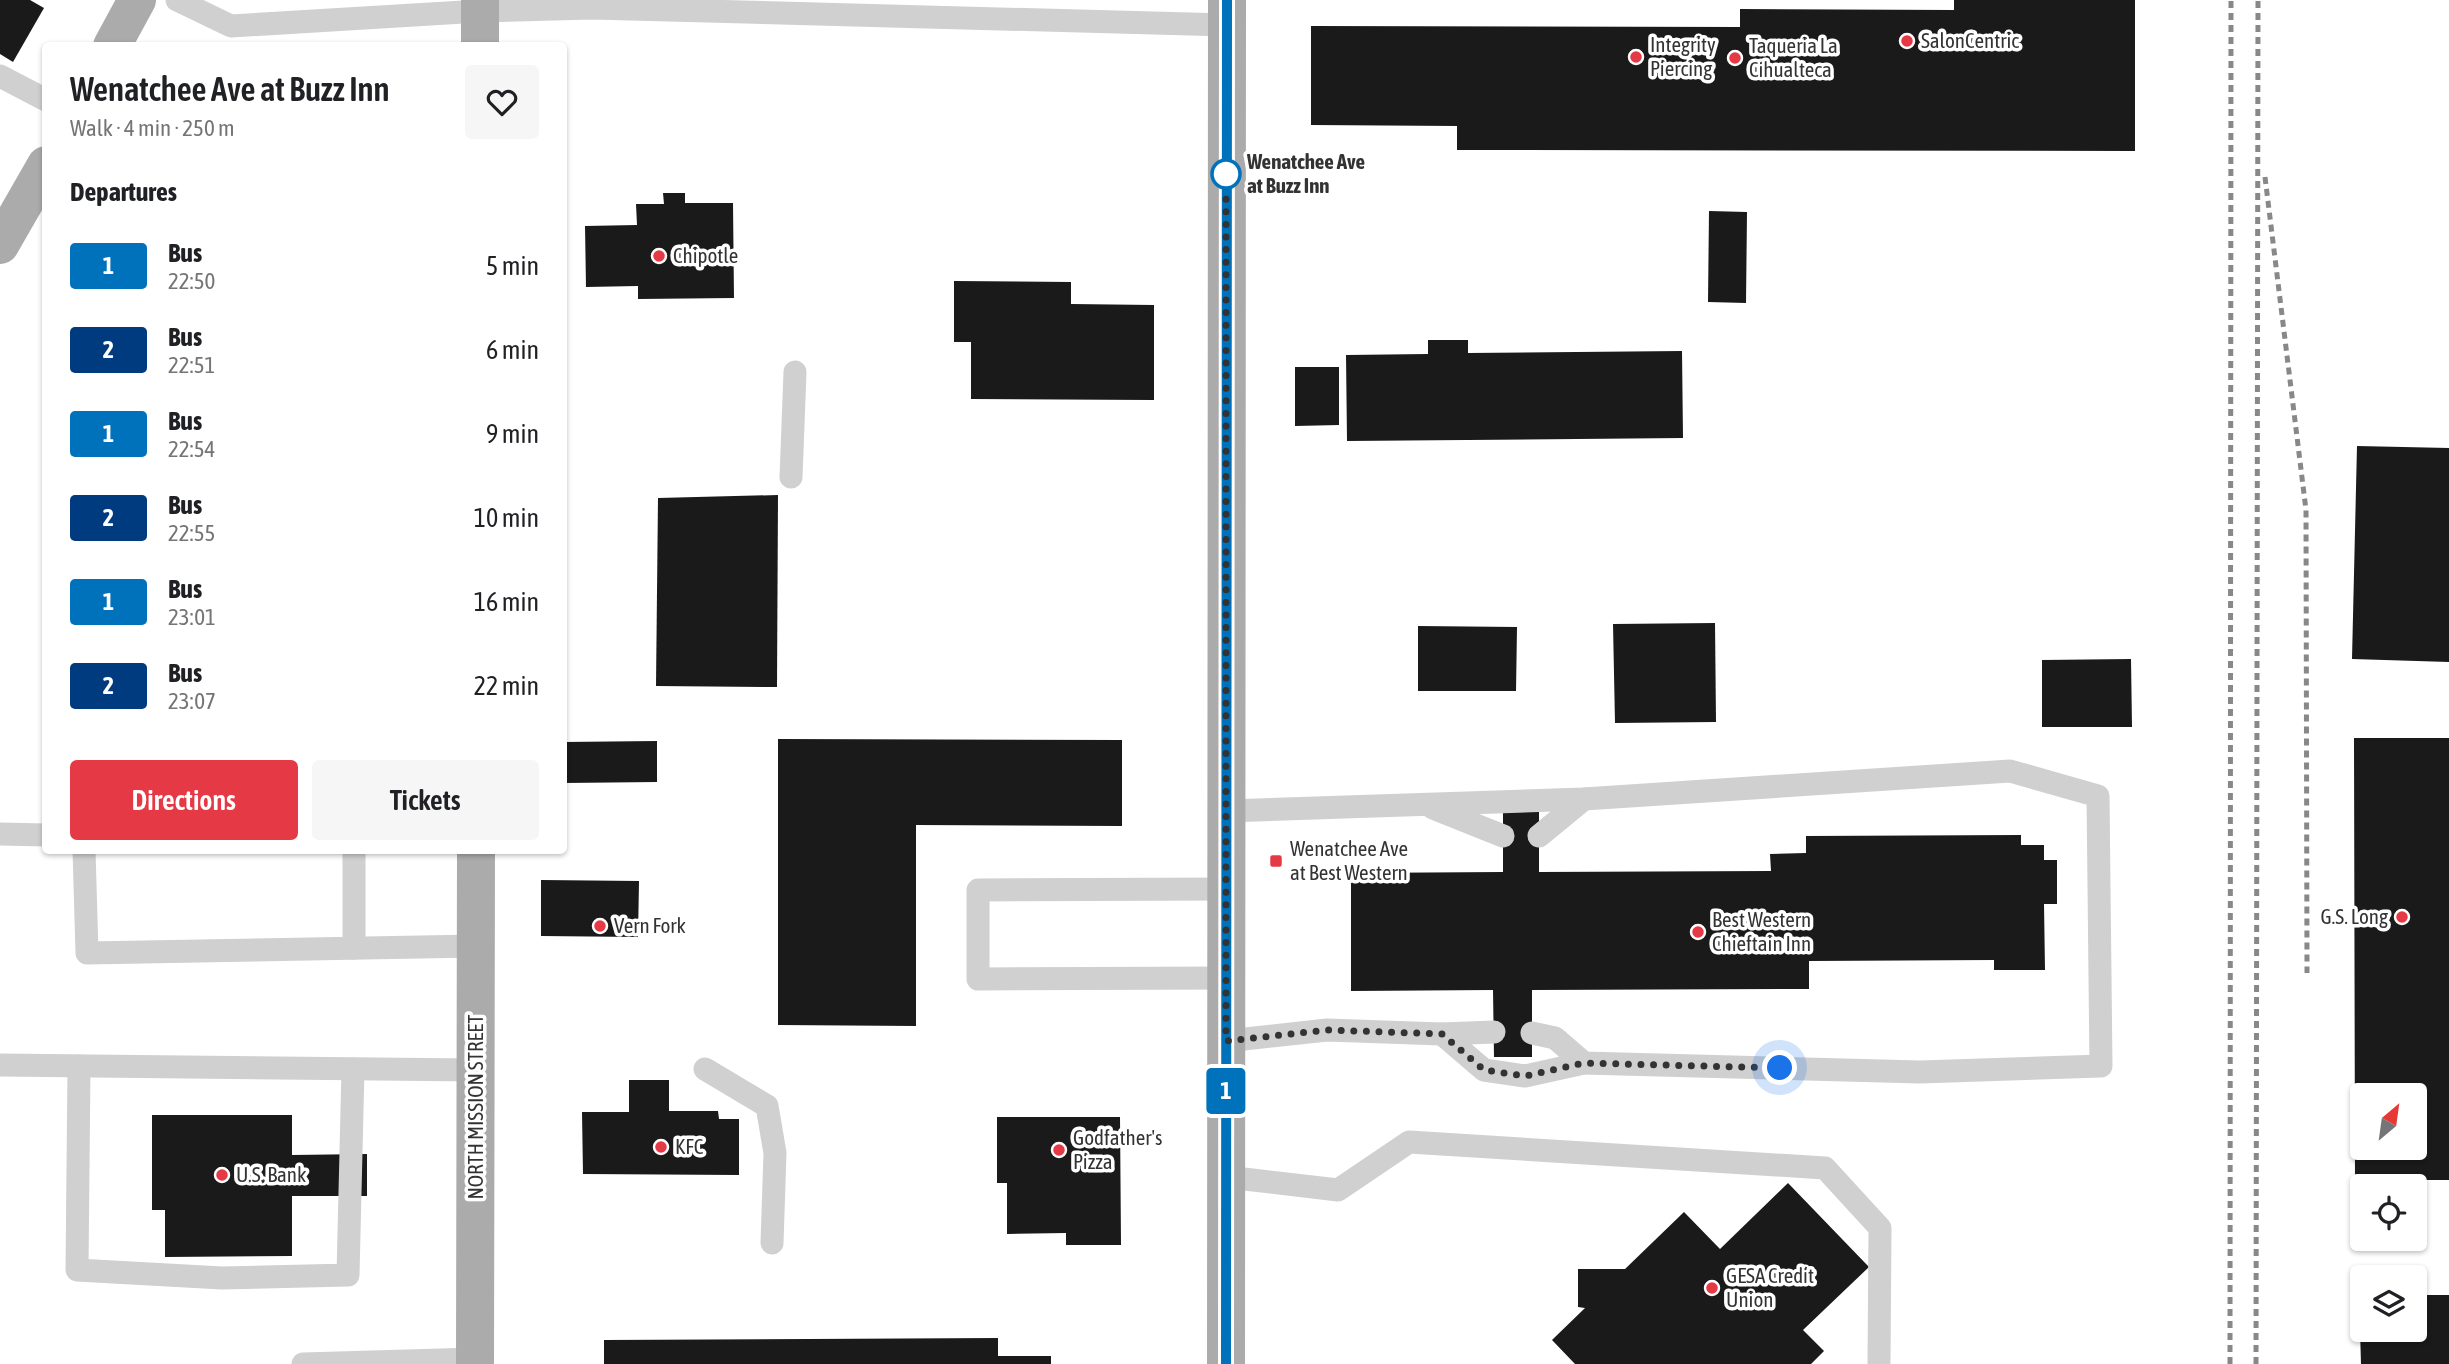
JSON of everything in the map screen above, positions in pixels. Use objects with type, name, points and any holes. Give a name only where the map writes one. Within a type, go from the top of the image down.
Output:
[{"type":"main road","points":[[114,42],[137,0]]},
{"type":"main road","points":[[1226,1364],[1227,13]]},
{"type":"main road","points":[[0,245],[42,172]]},
{"type":"main road","name":"NORTH MISSION STREET","points":[[475,1362],[476,854]]},
{"type":"lane","points":[[177,0],[231,26],[480,19],[592,8],[1227,13]]},
{"type":"lane","points":[[0,76],[42,98]]},
{"type":"lane","points":[[791,477],[795,372]]},
{"type":"lane","points":[[1226,811],[1584,799],[2010,771],[2098,796],[2101,1066],[1920,1072],[1584,1063],[1525,1076],[1484,1070],[1442,1034]]},
{"type":"lane","points":[[1539,836],[1584,799]]},
{"type":"lane","points":[[1424,804],[1503,836]]},
{"type":"lane","points":[[0,834],[42,835]]},
{"type":"lane","points":[[84,854],[87,953],[476,946]]},
{"type":"lane","points":[[354,854],[354,948]]},
{"type":"lane","points":[[1226,889],[978,890],[978,979],[1227,978]]},
{"type":"lane","points":[[1226,1041],[1327,1030],[1442,1034],[1494,1032]]},
{"type":"lane","points":[[1532,1033],[1555,1038],[1584,1063]]},
{"type":"lane","points":[[0,1065],[476,1070]]},
{"type":"lane","points":[[79,1066],[77,1270],[222,1278],[348,1275],[353,1069]]},
{"type":"lane","points":[[705,1069],[767,1106],[775,1153],[772,1242]]},
{"type":"lane","points":[[1227,1177],[1338,1190],[1409,1142],[1825,1168],[1880,1228],[1880,1364]]},
{"type":"lane","points":[[303,1364],[475,1362]]},
{"type":"building","points":[[0,0],[30,0],[44,8],[13,62],[0,54]]},
{"type":"building","points":[[1954,0],[2135,0],[2135,151],[1457,150],[1457,126],[1311,125],[1311,26],[1740,27],[1740,9],[1954,10]]},
{"type":"building","name":"Chipotle","points":[[663,193],[685,193],[685,203],[733,203],[734,298],[638,299],[638,286],[586,287],[585,226],[637,225],[636,204],[664,204]]},
{"type":"building","points":[[1709,211],[1747,212],[1746,303],[1708,302]]},
{"type":"building","points":[[954,281],[1071,282],[1071,304],[1154,305],[1154,400],[971,399],[971,342],[954,342]]},
{"type":"building","points":[[1428,340],[1468,340],[1468,353],[1682,351],[1683,438],[1347,441],[1346,355],[1428,354]]},
{"type":"building","points":[[1295,367],[1339,367],[1339,425],[1295,426]]},
{"type":"building","points":[[2357,446],[2449,448],[2449,662],[2352,659]]},
{"type":"building","points":[[778,495],[777,687],[656,686],[658,498]]},
{"type":"building","points":[[1715,623],[1716,722],[1615,723],[1613,624]]},
{"type":"building","points":[[1418,626],[1517,627],[1516,691],[1418,691]]},
{"type":"building","points":[[2131,659],[2132,727],[2042,727],[2042,660]]},
{"type":"building","name":"G.S. Long","points":[[2354,738],[2449,738],[2449,1180],[2427,1180],[2427,1174],[2355,1174],[2355,1160],[2427,1160],[2427,1083],[2355,1083]]},
{"type":"building","points":[[778,739],[1122,740],[1122,826],[916,825],[916,1026],[778,1025]]},
{"type":"building","points":[[657,741],[657,782],[567,783],[567,742]]},
{"type":"building","name":"Best Western Chieftain Inn","points":[[1539,811],[1539,872],[1771,871],[1770,854],[1806,853],[1806,836],[2021,835],[2021,845],[2044,845],[2044,860],[2057,860],[2057,904],[2044,904],[2045,970],[1994,970],[1994,960],[1809,961],[1809,989],[1532,990],[1532,1057],[1494,1057],[1493,990],[1351,991],[1351,873],[1503,872],[1503,812]]},
{"type":"building","points":[[541,880],[639,881],[638,937],[541,936]]},
{"type":"building","name":"KFC","points":[[629,1080],[669,1080],[669,1111],[718,1111],[719,1119],[739,1119],[739,1175],[583,1174],[582,1112],[629,1112]]},
{"type":"building","name":"U.S. Bank","points":[[152,1115],[292,1115],[292,1155],[367,1154],[367,1196],[292,1196],[292,1256],[165,1257],[165,1210],[152,1210]]},
{"type":"building","name":"Godfather's Pizza","points":[[997,1117],[1120,1117],[1121,1245],[1066,1245],[1066,1233],[1007,1234],[1007,1183],[997,1183]]},
{"type":"building","name":"GESA Credit Union","points":[[1788,1183],[1869,1267],[1803,1330],[1824,1351],[1811,1364],[1575,1364],[1552,1340],[1585,1308],[1578,1307],[1578,1269],[1625,1269],[1684,1212],[1720,1249]]},
{"type":"building","points":[[2427,1295],[2449,1295],[2449,1364],[2361,1364],[2360,1342],[2427,1342]]},
{"type":"building","points":[[998,1338],[998,1356],[1051,1356],[1051,1364],[604,1364],[604,1340]]},
{"type":"railway","points":[[2230,1364],[2231,0]]},
{"type":"railway","points":[[2256,1364],[2258,0]]},
{"type":"railway","points":[[2265,177],[2306,510],[2307,973]]},
{"type":"bus line","name":"1","points":[[1226,1364],[1227,0]]},
{"type":"place","name":"SalonCentric","points":[[1907,41]]},
{"type":"place","name":"Integrity Piercing","points":[[1636,57]]},
{"type":"place","name":"Taqueria La Cihualteca","points":[[1735,58]]},
{"type":"place","name":"Wenatchee Ave at Buzz Inn","points":[[1226,174]]},
{"type":"place","name":"Chipotle","points":[[659,256]]},
{"type":"place","name":"Wenatchee Ave at Best Western","points":[[1276,861]]},
{"type":"place","name":"G.S. Long","points":[[2402,917]]},
{"type":"place","name":"Vern Fork","points":[[600,926]]},
{"type":"place","name":"Best Western Chieftain Inn","points":[[1698,932]]},
{"type":"place","name":"KFC","points":[[661,1147]]},
{"type":"place","name":"Godfather's Pizza","points":[[1059,1150]]},
{"type":"place","name":"U.S. Bank","points":[[222,1175]]},
{"type":"place","name":"GESA Credit Union","points":[[1712,1288]]},
{"type":"route","points":[[1226,174],[1226,1041],[1327,1030],[1442,1034],[1484,1070],[1525,1076],[1584,1063],[1780,1068]]}]
